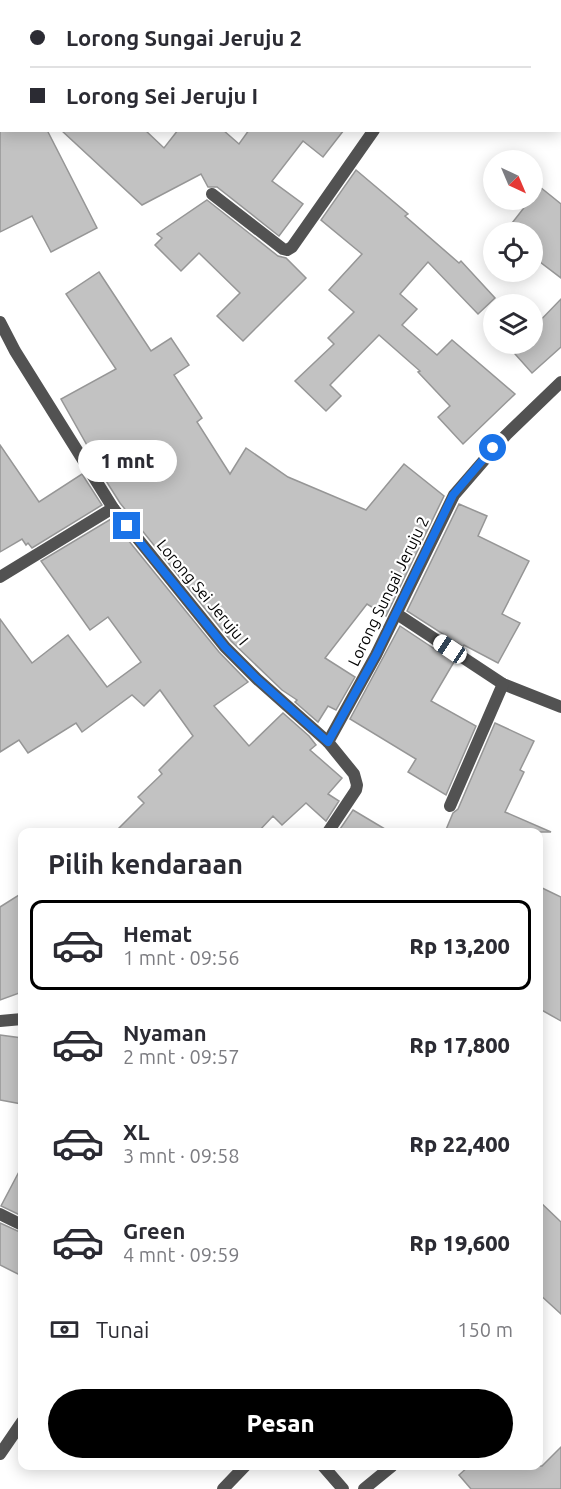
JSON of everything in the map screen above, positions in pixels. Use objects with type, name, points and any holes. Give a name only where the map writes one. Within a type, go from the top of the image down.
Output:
[{"type":"street","points":[[212,194],[287,250],[292,247],[373,132]]},
{"type":"street","name":"Lorong Sei Jeruju I","points":[[0,322],[15,351],[113,508],[225,647],[257,679],[328,742]]},
{"type":"street","name":"Lorong Sungai Jeruju 2","points":[[328,742],[376,655],[453,495],[506,435],[561,382]]},
{"type":"street","points":[[0,577],[113,508]]},
{"type":"street","points":[[396,614],[503,684],[561,707]]},
{"type":"street","points":[[450,806],[503,684]]},
{"type":"street","points":[[328,742],[354,774],[357,785],[331,828]]},
{"type":"street","points":[[0,1021],[18,1019]]},
{"type":"street","points":[[0,1214],[18,1223]]},
{"type":"street","points":[[0,1454],[18,1428]]},
{"type":"street","points":[[223,1489],[241,1470]]},
{"type":"street","points":[[326,1470],[343,1489]]},
{"type":"street","points":[[364,1489],[387,1470]]},
{"type":"building","points":[[0,132],[48,132],[97,228],[51,252],[32,216],[0,232]]},
{"type":"building","points":[[63,132],[147,132],[164,148],[176,132],[225,132],[239,144],[248,132],[342,132],[323,157],[303,141],[272,181],[303,204],[279,236],[217,187],[208,187],[201,174],[142,205]]},
{"type":"building","points":[[356,170],[408,214],[405,216],[459,263],[461,261],[491,294],[483,294],[483,309],[478,314],[428,262],[400,294],[417,309],[402,325],[437,355],[452,340],[515,394],[463,444],[438,417],[450,406],[418,372],[420,371],[379,335],[330,385],[341,396],[326,411],[295,381],[334,344],[328,338],[354,312],[329,290],[362,254],[321,220]]},
{"type":"building","points":[[543,189],[561,204],[561,278],[543,264],[543,222],[513,222],[522,210],[543,210]]},
{"type":"building","points":[[207,200],[278,256],[286,258],[306,278],[243,341],[217,316],[240,293],[199,253],[181,271],[155,245],[162,238],[157,234]]},
{"type":"building","points":[[99,272],[151,351],[171,338],[189,365],[174,375],[202,418],[197,422],[230,474],[246,448],[288,477],[366,510],[404,464],[444,496],[386,616],[367,604],[325,658],[355,677],[336,710],[328,706],[318,722],[231,641],[120,503],[96,465],[97,463],[61,399],[116,369],[66,294]]},
{"type":"building","points":[[561,299],[561,347],[532,373],[515,354],[543,354],[543,318]]},
{"type":"building","points":[[0,445],[39,502],[82,474],[102,505],[32,548],[22,539],[0,552]]},
{"type":"building","points":[[459,504],[487,516],[478,536],[529,561],[502,614],[520,623],[498,663],[464,645],[463,647],[407,611]]},
{"type":"building","points":[[111,519],[219,652],[248,682],[214,706],[249,746],[283,713],[316,745],[310,750],[342,778],[328,794],[339,801],[326,821],[306,803],[282,825],[273,816],[262,828],[119,828],[144,803],[138,797],[162,774],[159,770],[193,736],[160,690],[144,706],[132,695],[82,732],[76,723],[28,753],[19,740],[0,752],[0,619],[32,663],[68,635],[107,687],[141,662],[108,617],[90,630],[41,561]]},
{"type":"building","points":[[400,626],[454,662],[431,701],[476,726],[446,795],[408,772],[416,759],[350,719]]},
{"type":"building","points":[[495,723],[534,741],[520,770],[524,772],[505,812],[542,828],[447,828],[453,813],[458,809]]},
{"type":"building","points":[[353,810],[383,828],[341,828]]},
{"type":"building","points":[[543,888],[561,897],[561,1021],[543,1011]]},
{"type":"building","points":[[18,896],[18,993],[0,1000],[0,907]]},
{"type":"building","points":[[0,1035],[18,1037],[18,1103],[0,1100]]},
{"type":"building","points":[[18,1174],[18,1214],[1,1206]]},
{"type":"building","points":[[543,1205],[561,1222],[561,1314],[543,1298]]},
{"type":"building","points":[[0,1223],[18,1231],[18,1274],[0,1265]]},
{"type":"building","points":[[561,1447],[561,1489],[471,1489],[459,1475],[465,1470],[543,1470],[543,1465]]},
{"type":"route","points":[[127,526],[225,647],[257,679],[328,742],[376,655],[453,495],[493,448]]}]
